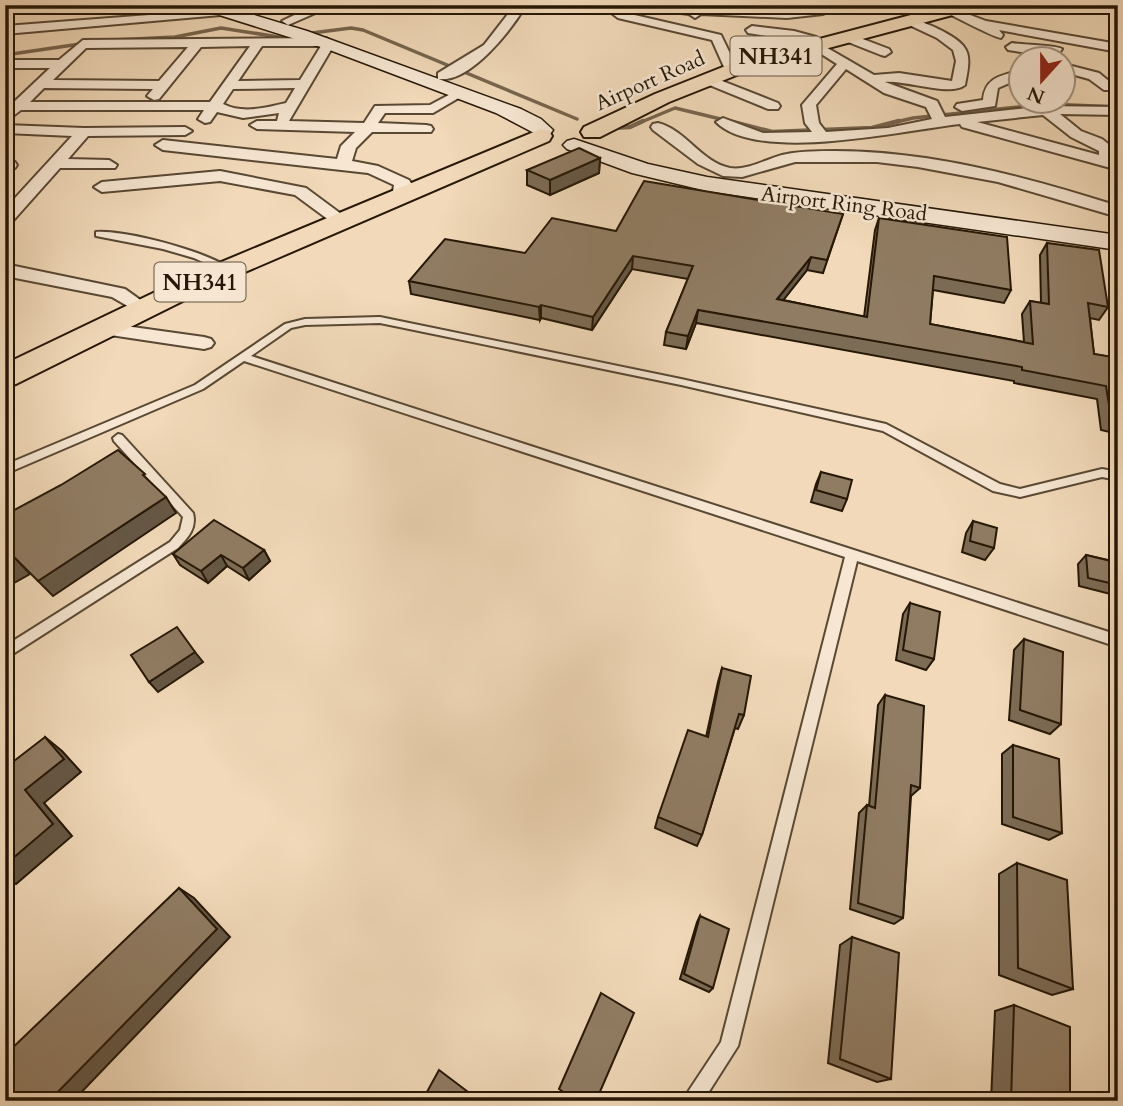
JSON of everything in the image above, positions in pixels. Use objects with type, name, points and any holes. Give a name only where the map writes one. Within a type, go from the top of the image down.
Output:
[{"type":"highway","name":"Airport Road","points":[[559,136],[750,63],[836,25],[941,7],[969,5]]},
{"type":"highway","name":"Airport Road","points":[[836,25],[909,21],[941,7]]},
{"type":"highway","name":"Airport Road","points":[[559,136],[729,64],[813,37]]},
{"type":"highway","name":"NH341","points":[[5,377],[228,270],[400,198],[559,136]]},
{"type":"main road","name":"Airport Ring Road","points":[[203,5],[230,9],[509,113],[530,131],[530,139],[559,136],[673,168],[852,196],[1118,228]]},
{"type":"main road","name":"Airport Ring Road","points":[[308,37],[454,70],[559,136],[606,159],[668,177],[726,189],[990,223],[1118,243]]},
{"type":"main road","points":[[559,136],[569,150],[606,159]]},
{"type":"street","points":[[280,124],[304,84],[308,37],[318,8],[352,5]]},
{"type":"street","points":[[454,70],[489,51],[502,37],[521,5]]},
{"type":"street","points":[[618,5],[616,12],[622,16],[717,38],[729,64]]},
{"type":"street","points":[[639,5],[695,13],[730,10],[836,25],[885,52]]},
{"type":"street","points":[[836,25],[842,5]]},
{"type":"street","points":[[941,7],[983,24],[1118,48]]},
{"type":"street","points":[[5,30],[230,9]]},
{"type":"street","points":[[870,79],[899,77],[940,85],[958,85],[962,61],[959,48],[941,35],[909,21]]},
{"type":"street","points":[[983,24],[1011,46]]},
{"type":"street","points":[[736,30],[813,37],[870,79],[939,114],[1118,165]]},
{"type":"street","points":[[1077,46],[1109,35]]},
{"type":"street","points":[[5,118],[12,106],[41,84],[83,44],[259,43],[308,37]]},
{"type":"street","points":[[123,132],[163,85],[179,58],[198,43]]},
{"type":"street","points":[[5,129],[85,132],[196,130],[216,106],[259,43]]},
{"type":"street","points":[[819,132],[809,116],[809,105],[845,63]]},
{"type":"street","points":[[5,64],[62,64]]},
{"type":"street","points":[[1078,72],[1094,76],[1109,87]]},
{"type":"street","points":[[990,103],[991,87],[1007,78]]},
{"type":"street","points":[[708,79],[773,106]]},
{"type":"street","points":[[230,85],[266,80],[304,84]]},
{"type":"street","points":[[41,84],[163,85]]},
{"type":"street","points":[[939,114],[940,85]]},
{"type":"street","points":[[342,164],[349,146],[369,127],[380,109],[433,109],[460,93]]},
{"type":"street","points":[[723,122],[769,139],[819,132],[888,132],[939,114],[990,103],[1007,102]]},
{"type":"street","points":[[12,106],[216,106],[229,114],[249,120],[280,124],[426,129]]},
{"type":"street","points":[[228,153],[249,120],[292,106]]},
{"type":"street","points":[[1078,110],[1118,111]]},
{"type":"street","points":[[939,114],[1007,111]]},
{"type":"street","points":[[1054,116],[1076,134],[1103,146],[1107,153],[1100,160]]},
{"type":"street","points":[[658,127],[706,164],[734,173],[793,157],[876,159],[971,171],[1038,185],[1118,212]]},
{"type":"street","points":[[190,131],[163,145],[372,169],[403,184],[400,198]]},
{"type":"street","points":[[5,219],[85,132]]},
{"type":"street","points":[[56,163],[109,165]]},
{"type":"street","points":[[102,187],[220,176],[300,191],[343,222]]},
{"type":"street","points":[[5,270],[118,293],[144,309]]},
{"type":"street","points":[[104,329],[204,343]]},
{"type":"lane","points":[[99,234],[171,247],[196,254],[228,270]]},
{"type":"lane","points":[[5,470],[199,387],[288,326],[305,322],[380,320],[681,382],[886,428],[997,488],[1020,493],[1102,473],[1118,476]]},
{"type":"lane","points":[[243,357],[1118,640]]},
{"type":"lane","points":[[5,653],[157,557],[186,532],[189,516],[118,438]]},
{"type":"lane","points":[[699,1099],[729,1046],[852,555]]},
{"type":"building","points":[[579,148],[600,158],[550,180],[527,170]]},
{"type":"building","points":[[644,181],[843,214],[827,260],[811,257],[777,299],[867,317],[879,218],[1007,237],[1011,290],[934,276],[930,324],[1033,344],[1030,301],[1049,304],[1047,243],[1099,250],[1108,307],[1088,303],[1094,354],[1118,358],[1118,419],[1111,417],[1106,386],[1022,370],[1022,367],[698,310],[688,336],[666,332],[693,266],[633,256],[593,317],[409,281],[445,239],[525,253],[552,218],[616,231]]},
{"type":"building","points":[[118,450],[166,497],[38,581],[15,558],[5,563],[5,515]]},
{"type":"building","points":[[821,472],[852,480],[847,499],[816,490]]},
{"type":"building","points":[[214,520],[264,550],[243,568],[221,555],[201,571],[173,554]]},
{"type":"building","points":[[973,521],[997,528],[994,548],[970,541]]},
{"type":"building","points":[[1086,555],[1115,562],[1115,558],[1118,559],[1118,585],[1088,578]]},
{"type":"building","points":[[910,603],[940,612],[934,659],[903,650]]},
{"type":"building","points":[[177,627],[195,652],[149,682],[131,655]]},
{"type":"building","points":[[1024,639],[1063,652],[1061,724],[1020,710]]},
{"type":"building","points":[[722,668],[751,676],[744,715],[739,714],[702,835],[658,817],[688,730],[708,737]]},
{"type":"building","points":[[885,695],[924,706],[920,788],[911,785],[903,918],[858,903],[867,805],[875,808]]},
{"type":"building","points":[[45,737],[64,759],[25,790],[53,824],[5,865],[5,768]]},
{"type":"building","points":[[1013,745],[1059,759],[1062,833],[1013,817]]},
{"type":"building","points":[[1017,863],[1067,880],[1073,989],[1018,968]]},
{"type":"building","points":[[179,888],[217,929],[49,1101],[14,1101],[5,1088],[5,1055]]},
{"type":"building","points":[[700,916],[729,929],[713,988],[684,974]]},
{"type":"building","points":[[852,937],[899,953],[891,1079],[840,1059]]},
{"type":"building","points":[[601,993],[634,1013],[596,1101],[576,1101],[559,1089]]},
{"type":"building","points":[[1014,1005],[1070,1027],[1070,1101],[1011,1101]]},
{"type":"building","points":[[439,1070],[480,1101],[422,1101]]},
{"type":"waterway","points":[[113,40],[175,37],[221,28],[279,37],[292,35]]},
{"type":"waterway","points":[[304,34],[351,28],[363,30],[577,119]]},
{"type":"waterway","points":[[5,55],[87,43]]},
{"type":"waterway","points":[[892,123],[913,118],[1048,104],[1118,107]]},
{"type":"waterway","points":[[639,123],[675,108],[734,122]]},
{"type":"waterway","points":[[611,128],[630,127],[643,121]]},
{"type":"waterway","points":[[729,121],[734,122]]},
{"type":"waterway","points":[[734,122],[772,132],[872,128],[899,121]]}]
